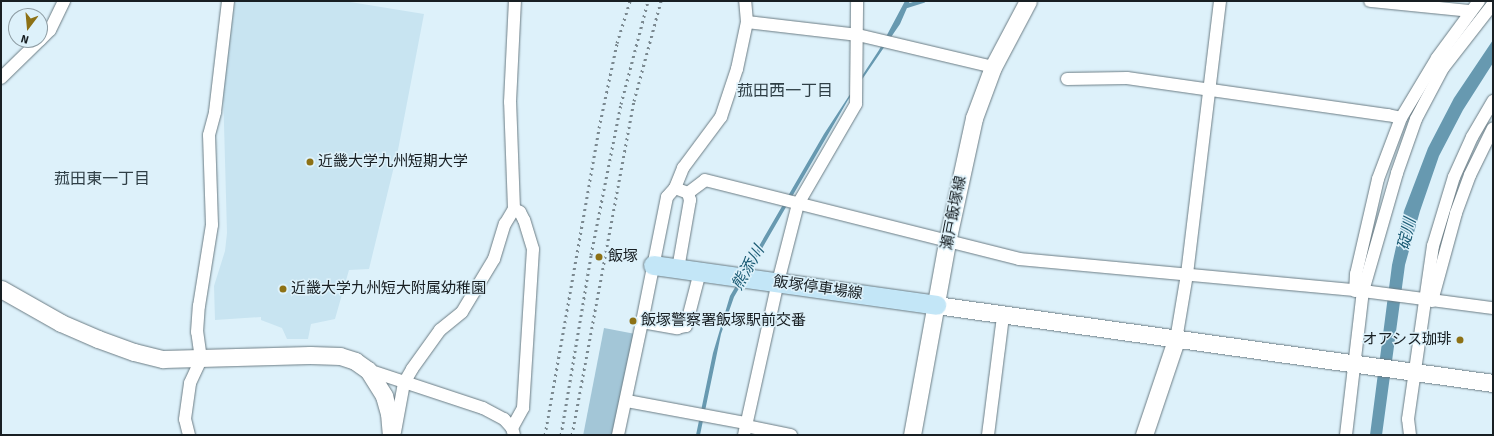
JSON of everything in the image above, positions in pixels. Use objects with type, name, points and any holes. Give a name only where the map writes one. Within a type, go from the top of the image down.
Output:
[{"type":"main road","name":"飯塚停車場線","points":[[653,265],[936,305]]},
{"type":"street","points":[[48,32],[64,1]]},
{"type":"street","points":[[189,435],[185,419],[190,383],[201,359],[198,332],[199,306],[212,225],[209,135],[215,112],[228,1]]},
{"type":"street","points":[[394,435],[404,383],[440,330],[462,312],[494,259],[505,224],[514,209],[510,102],[515,1]]},
{"type":"street","points":[[618,435],[627,400],[666,196],[675,188],[684,168],[721,117],[737,69],[748,22],[744,1]]},
{"type":"street","points":[[745,428],[796,204],[857,98],[857,1]]},
{"type":"street","name":"瀬戸飯塚線","points":[[912,435],[947,242],[974,118],[993,67],[1028,1]]},
{"type":"street","points":[[1144,435],[1176,340],[1187,274],[1220,1]]},
{"type":"street","points":[[1370,1],[1471,11]]},
{"type":"street","points":[[1362,291],[1356,274],[1378,179],[1401,118],[1437,58],[1480,1]]},
{"type":"street","points":[[1346,435],[1357,365],[1362,291],[1397,173],[1416,119],[1443,68],[1493,4]]},
{"type":"street","points":[[748,22],[858,34],[893,44],[993,67]]},
{"type":"street","points":[[1,78],[32,48]]},
{"type":"street","points":[[1067,79],[1127,78],[1401,118]]},
{"type":"street","points":[[1406,435],[1413,372],[1426,300],[1433,246],[1446,201],[1472,137],[1493,101]]},
{"type":"street","points":[[1426,300],[1470,175],[1493,128]]},
{"type":"street","points":[[688,193],[705,180],[1019,259],[1362,291],[1493,308]]},
{"type":"street","points":[[675,188],[688,193]]},
{"type":"street","points":[[678,269],[690,205],[688,193]]},
{"type":"street","points":[[513,431],[522,408],[533,249],[524,220],[514,209]]},
{"type":"street","points":[[642,322],[677,328],[686,326],[700,272]]},
{"type":"street","points":[[1,289],[61,323],[134,352],[163,359],[340,356],[355,361],[368,370],[483,408],[504,419],[513,431]]},
{"type":"street","points":[[936,305],[1002,316],[1493,384]]},
{"type":"street","points":[[988,435],[989,414],[1002,316]]},
{"type":"street","points":[[368,370],[384,396],[389,413],[390,435]]},
{"type":"street","points":[[627,400],[710,416],[745,428],[791,435]]},
{"type":"street","points":[[1408,419],[1410,435]]},
{"type":"shaded area","name":"近畿大学九州短期大学","points":[[235,1],[344,1],[424,14],[398,150],[369,269],[349,270],[335,319],[311,324],[308,339],[287,339],[282,328],[261,320],[261,317],[215,320],[214,286],[225,251],[227,233],[223,88]]},
{"type":"shaded area","points":[[604,328],[635,334],[616,435],[583,435]]},
{"type":"water","name":"熊添川","points":[[905,1],[910,1],[900,24],[848,100],[734,297],[721,334],[700,435],[696,435],[713,353],[730,296],[824,134],[879,50]]},
{"type":"water","name":"碇川","points":[[1493,40],[1493,63],[1463,110],[1439,156],[1420,211],[1405,265],[1382,435],[1370,435],[1392,265],[1404,211],[1428,148],[1454,98]]},
{"type":"waterway","points":[[907,6],[923,1]]},
{"type":"railway","points":[[545,435],[599,128],[617,43],[630,1]]},
{"type":"railway","points":[[561,435],[591,255],[621,104],[648,1]]},
{"type":"railway","points":[[572,435],[634,101],[661,1]]},
{"type":"place","name":"近畿大学九州短期大学","points":[[310,162]]},
{"type":"place","name":"飯塚","points":[[599,257]]},
{"type":"place","name":"近畿大学九州短大附属幼稚園","points":[[283,289]]},
{"type":"place","name":"飯塚警察署飯塚駅前交番","points":[[633,321]]},
{"type":"place","name":"オアシス珈琲","points":[[1460,340]]},
{"type":"district","name":"菰田西一丁目","points":[[785,91]]},
{"type":"district","name":"菰田東一丁目","points":[[102,179]]}]
